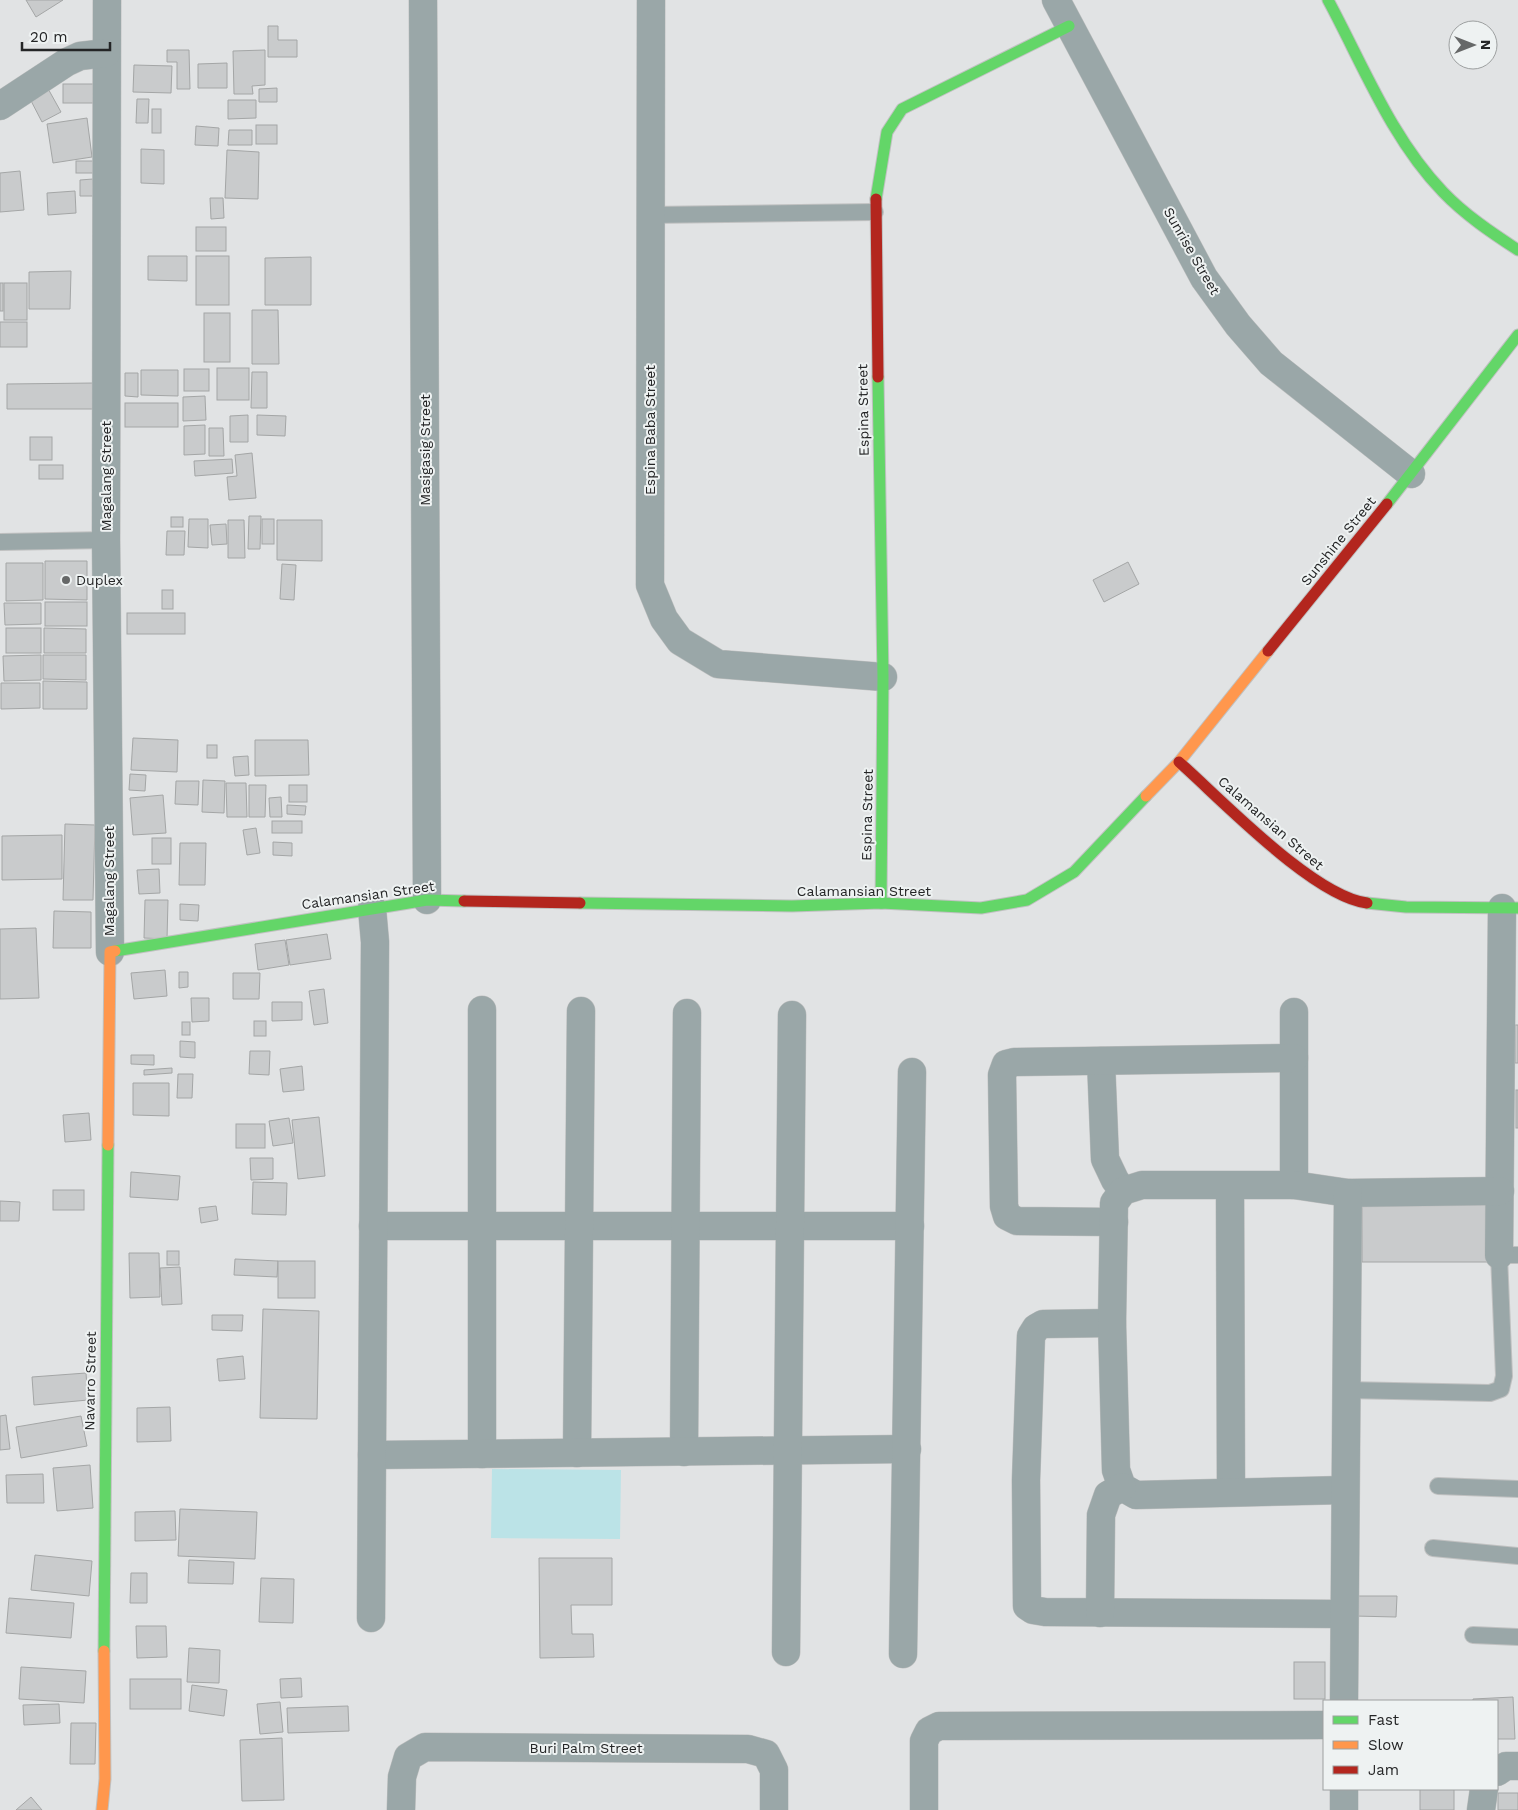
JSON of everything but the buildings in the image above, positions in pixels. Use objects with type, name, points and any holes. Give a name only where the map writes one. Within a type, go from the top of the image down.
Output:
[{"type":"street","name":"Magalang Street","points":[[107,0],[106,540],[110,952]]},
{"type":"street","name":"Masigasig Street","points":[[423,0],[427,900]]},
{"type":"street","name":"Espina Baba Street","points":[[651,0],[650,585],[664,619],[680,641],[718,664],[884,677]]},
{"type":"street","name":"Sunrise Street","points":[[1056,0],[1204,278],[1238,325],[1271,363],[1411,474]]},
{"type":"street","points":[[1328,0],[1394,124],[1416,158],[1443,191],[1478,222],[1518,250]]},
{"type":"street","name":"Espina Street","points":[[880,903],[884,677],[875,212],[880,159],[887,132],[902,108],[1069,26]]},
{"type":"street","points":[[0,106],[67,62],[80,56],[106,53]]},
{"type":"street","name":"Sunshine Street","points":[[1179,762],[1411,474],[1518,335]]},
{"type":"street","name":"Calamansian Street","points":[[110,952],[427,900],[792,906],[880,903],[981,908],[1027,900],[1074,872],[1179,762],[1288,860],[1319,884],[1364,903],[1406,907],[1510,908]]},
{"type":"street","points":[[371,1618],[375,942],[372,908]]},
{"type":"street","points":[[1509,1255],[1500,1191],[1510,908]]},
{"type":"street","name":"Navarro Street","points":[[102,1810],[105,1779],[104,1540],[110,952]]},
{"type":"street","points":[[482,1010],[482,1454]]},
{"type":"street","points":[[577,1453],[581,1011]]},
{"type":"street","points":[[1294,1012],[1294,1185]]},
{"type":"street","points":[[684,1452],[687,1013]]},
{"type":"street","points":[[786,1652],[792,1015]]},
{"type":"street","points":[[1114,1222],[1017,1221],[1007,1216],[1004,1206],[1002,1075],[1006,1064],[1014,1062],[1294,1058]]},
{"type":"street","points":[[1101,1061],[1105,1159],[1115,1180],[1123,1191]]},
{"type":"street","points":[[903,1654],[912,1072]]},
{"type":"street","points":[[1345,1490],[1136,1494],[1122,1488],[1116,1470],[1112,1323],[1114,1203],[1123,1191],[1142,1185],[1294,1185],[1348,1194],[1500,1191]]},
{"type":"street","points":[[1230,1186],[1230,1492]]},
{"type":"street","points":[[1344,1700],[1348,1194]]},
{"type":"street","points":[[373,1226],[910,1226]]},
{"type":"street","points":[[1112,1323],[1043,1324],[1034,1330],[1029,1345],[1025,1602],[1029,1608],[1045,1612],[1344,1614]]},
{"type":"street","points":[[372,1455],[907,1449]]},
{"type":"street","points":[[1100,1613],[1101,1515],[1108,1495],[1122,1488]]},
{"type":"street","points":[[924,1810],[924,1741],[929,1731],[939,1726],[1323,1725]]},
{"type":"street","name":"Buri Palm Street","points":[[401,1810],[402,1777],[408,1757],[425,1747],[748,1749],[766,1754],[774,1770],[774,1810]]},
{"type":"street","points":[[1498,1771],[1506,1766],[1518,1766]]},
{"type":"street","points":[[1344,1790],[1344,1810]]},
{"type":"street","points":[[1481,1810],[1484,1790]]},
{"type":"lane","points":[[650,214],[875,212]]},
{"type":"lane","points":[[0,542],[106,540]]},
{"type":"lane","points":[[1346,1390],[1490,1393],[1501,1388],[1504,1376],[1509,1255]]},
{"type":"lane","points":[[1438,1486],[1518,1489]]},
{"type":"lane","points":[[1433,1548],[1518,1556]]},
{"type":"lane","points":[[1473,1635],[1518,1637]]},
{"type":"shaded area","points":[[492,1469],[621,1470],[620,1539],[491,1538]]},
{"type":"traffic: fast","points":[[1328,0],[1393,125],[1425,171],[1460,208],[1518,250]]},
{"type":"traffic: fast","points":[[876,199],[887,132],[902,109],[1069,26]]},
{"type":"traffic: fast","points":[[1387,504],[1518,335]]},
{"type":"traffic: fast","points":[[878,377],[883,677],[881,903]]},
{"type":"traffic: fast","points":[[580,903],[792,906],[881,903],[981,908],[1027,900],[1074,872],[1146,796]]},
{"type":"traffic: fast","points":[[115,951],[427,900],[464,901]]},
{"type":"traffic: fast","points":[[1367,903],[1406,907],[1518,908]]},
{"type":"traffic: fast","points":[[104,1651],[108,1145]]},
{"type":"traffic: slow","points":[[1146,796],[1179,762],[1268,651]]},
{"type":"traffic: slow","points":[[108,1145],[110,952],[115,951]]},
{"type":"traffic: slow","points":[[102,1810],[105,1779],[104,1651]]},
{"type":"traffic: jam","points":[[876,199],[878,377]]},
{"type":"traffic: jam","points":[[1268,651],[1387,504]]},
{"type":"traffic: jam","points":[[1179,762],[1243,821],[1295,865],[1321,883],[1345,896],[1367,903]]},
{"type":"traffic: jam","points":[[464,901],[580,903]]},
{"type":"place","name":"Duplex","points":[[66,580]]}]
